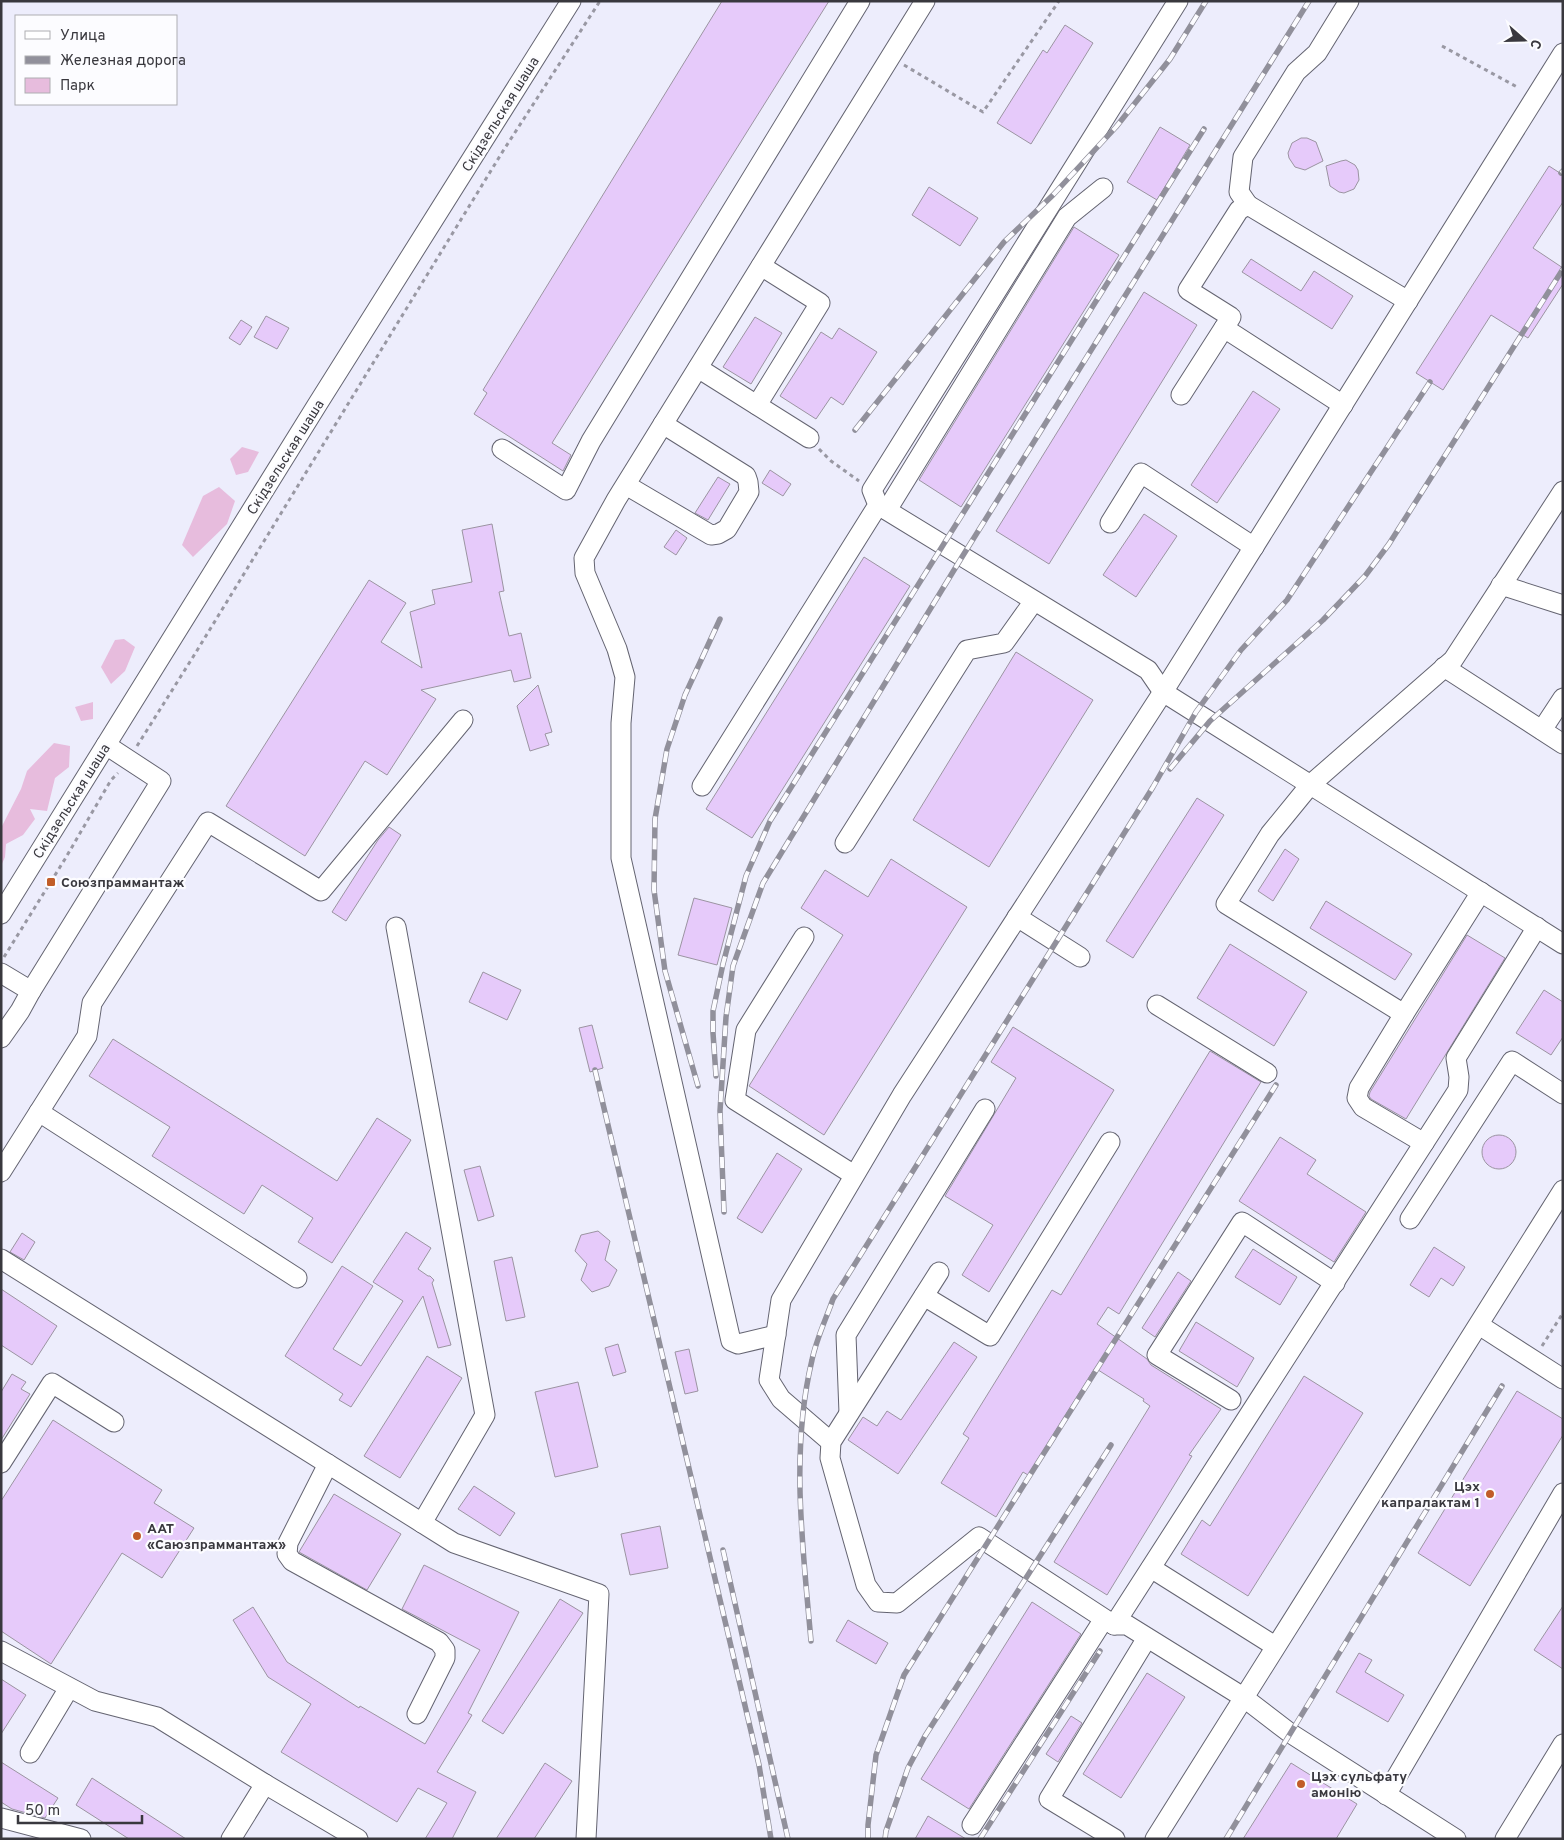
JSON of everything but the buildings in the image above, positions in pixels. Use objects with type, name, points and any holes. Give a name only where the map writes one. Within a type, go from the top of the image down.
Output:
[{"type":"street","name":"Скідзельская шаша","points":[[1,914],[317,405],[571,1]]},
{"type":"street","points":[[502,449],[566,490],[591,441],[860,1]]},
{"type":"street","points":[[776,1335],[738,1344],[731,1341],[621,858],[621,723],[625,677],[617,649],[584,573],[584,558],[663,424],[926,1]]},
{"type":"street","points":[[1349,1],[1317,53],[1296,72],[1243,157],[1239,192],[1248,205],[1408,301]]},
{"type":"street","points":[[702,786],[879,502],[1176,2]]},
{"type":"street","points":[[831,1442],[781,1399],[769,1380],[781,1300],[902,1095],[1163,692],[1563,53]]},
{"type":"street","points":[[879,502],[1067,217],[1103,188]]},
{"type":"street","points":[[1181,395],[1231,317],[1188,290],[1239,210],[1248,205]]},
{"type":"street","points":[[757,405],[820,302],[761,266]]},
{"type":"street","points":[[1224,328],[1343,405]]},
{"type":"street","points":[[698,368],[808,438]]},
{"type":"street","points":[[626,485],[711,535],[718,534],[727,529],[749,492],[746,476],[663,424]]},
{"type":"street","points":[[1110,523],[1141,474],[1254,547]]},
{"type":"street","points":[[1404,1014],[1226,904],[1270,834],[1310,785],[1453,660],[1563,491]]},
{"type":"street","points":[[879,502],[1034,601],[1148,670],[1163,692],[1563,944]]},
{"type":"street","points":[[1501,585],[1563,605]]},
{"type":"street","points":[[845,843],[967,650],[1004,643],[1034,601]]},
{"type":"street","points":[[1444,667],[1563,744]]},
{"type":"street","points":[[1542,730],[1563,698]]},
{"type":"street","points":[[1,1172],[87,1036],[92,1003],[208,822],[321,892],[463,720]]},
{"type":"street","points":[[1,1038],[20,1011],[160,782],[106,744]]},
{"type":"street","points":[[1424,1143],[1363,1107],[1356,1098],[1359,1088],[1481,892]]},
{"type":"street","points":[[1017,917],[1080,957]]},
{"type":"street","points":[[396,927],[485,1415],[422,1523]]},
{"type":"street","points":[[972,1825],[1109,1622],[1151,1568],[1458,1090],[1459,1077],[1456,1058],[1537,927]]},
{"type":"street","points":[[804,937],[746,1030],[735,1100],[854,1175]]},
{"type":"street","points":[[1,973],[31,991]]},
{"type":"street","points":[[1157,1005],[1267,1073]]},
{"type":"street","points":[[1410,1220],[1512,1061],[1563,1094]]},
{"type":"street","points":[[849,1413],[846,1335],[985,1109]]},
{"type":"street","points":[[39,1112],[297,1278]]},
{"type":"street","points":[[924,1296],[990,1336],[1110,1142]]},
{"type":"street","points":[[1156,1839],[1243,1697],[1563,1190]]},
{"type":"street","points":[[1231,1400],[1157,1355],[1242,1222],[1335,1283]]},
{"type":"street","points":[[1,1259],[454,1543],[599,1594],[586,1839]]},
{"type":"street","points":[[940,1272],[831,1442],[830,1458],[866,1585],[878,1602],[897,1603],[979,1537],[1109,1622],[1127,1625],[1243,1697],[1290,1733],[1456,1839]]},
{"type":"street","points":[[1479,1325],[1563,1379]]},
{"type":"street","points":[[1,1463],[52,1383],[114,1422]]},
{"type":"street","points":[[328,1464],[288,1543],[286,1554],[292,1561],[440,1642],[445,1650],[445,1658],[417,1714]]},
{"type":"street","points":[[1386,1795],[1563,1492]]},
{"type":"street","points":[[1151,1568],[1275,1646]]},
{"type":"street","points":[[1115,1839],[1049,1799],[1147,1638]]},
{"type":"street","points":[[1,1651],[95,1701],[157,1717],[358,1839]]},
{"type":"street","points":[[30,1753],[69,1688]]},
{"type":"street","points":[[1505,1839],[1563,1744]]},
{"type":"street","points":[[231,1839],[265,1784]]},
{"type":"street","points":[[1,1818],[81,1839]]},
{"type":"path","points":[[1,962],[112,780],[130,760],[132,753],[198,649],[503,151],[600,1]]},
{"type":"path","points":[[891,57],[983,112],[1059,1]]},
{"type":"path","points":[[1442,46],[1518,88]]},
{"type":"path","points":[[808,438],[831,461],[879,502]]},
{"type":"path","points":[[1534,1360],[1563,1313]]},
{"type":"green space","points":[[242,447],[259,452],[248,472],[236,475],[230,459]]},
{"type":"green space","points":[[219,487],[235,501],[227,524],[193,557],[182,545],[203,496]]},
{"type":"green space","points":[[124,639],[135,647],[125,671],[111,684],[101,667],[115,640]]},
{"type":"green space","points":[[93,702],[93,719],[81,721],[75,707]]},
{"type":"green space","points":[[54,743],[70,746],[69,767],[55,778],[47,811],[30,809],[35,819],[23,835],[6,844],[5,857],[1,866],[1,828],[21,789],[27,771]]},
{"type":"railway","points":[[855,430],[1004,242],[1053,195],[1116,127],[1170,59],[1206,1]]},
{"type":"railway","points":[[724,1212],[720,1111],[726,1017],[733,966],[763,883],[962,557],[1309,1]]},
{"type":"railway","points":[[716,1076],[713,1011],[746,876],[770,821],[1204,129]]},
{"type":"railway","points":[[1170,769],[1210,721],[1323,620],[1365,576],[1389,544],[1563,269]]},
{"type":"railway","points":[[811,1641],[800,1500],[801,1430],[805,1395],[814,1352],[833,1299],[1153,787],[1196,712],[1241,650],[1287,600],[1430,382]]},
{"type":"railway","points":[[698,1086],[665,971],[654,890],[655,819],[667,749],[685,695],[720,619]]},
{"type":"railway","points":[[595,1070],[759,1765],[771,1839]]},
{"type":"railway","points":[[868,1839],[876,1755],[904,1675],[1276,1085]]},
{"type":"railway","points":[[1226,1839],[1502,1386]]},
{"type":"railway","points":[[885,1839],[886,1831],[908,1768],[925,1736],[1111,1445]]},
{"type":"railway","points":[[723,1550],[788,1839]]},
{"type":"railway","points":[[980,1839],[1100,1651]]},
{"type":"place","name":"Союзпраммантаж","points":[[51,882]]},
{"type":"place","name":"Цэх капралактам 1","points":[[1490,1494]]},
{"type":"place","name":"ААТ «Саюзпраммантаж»","points":[[137,1536]]},
{"type":"place","name":"Цэх сульфату амонію","points":[[1301,1784]]}]
